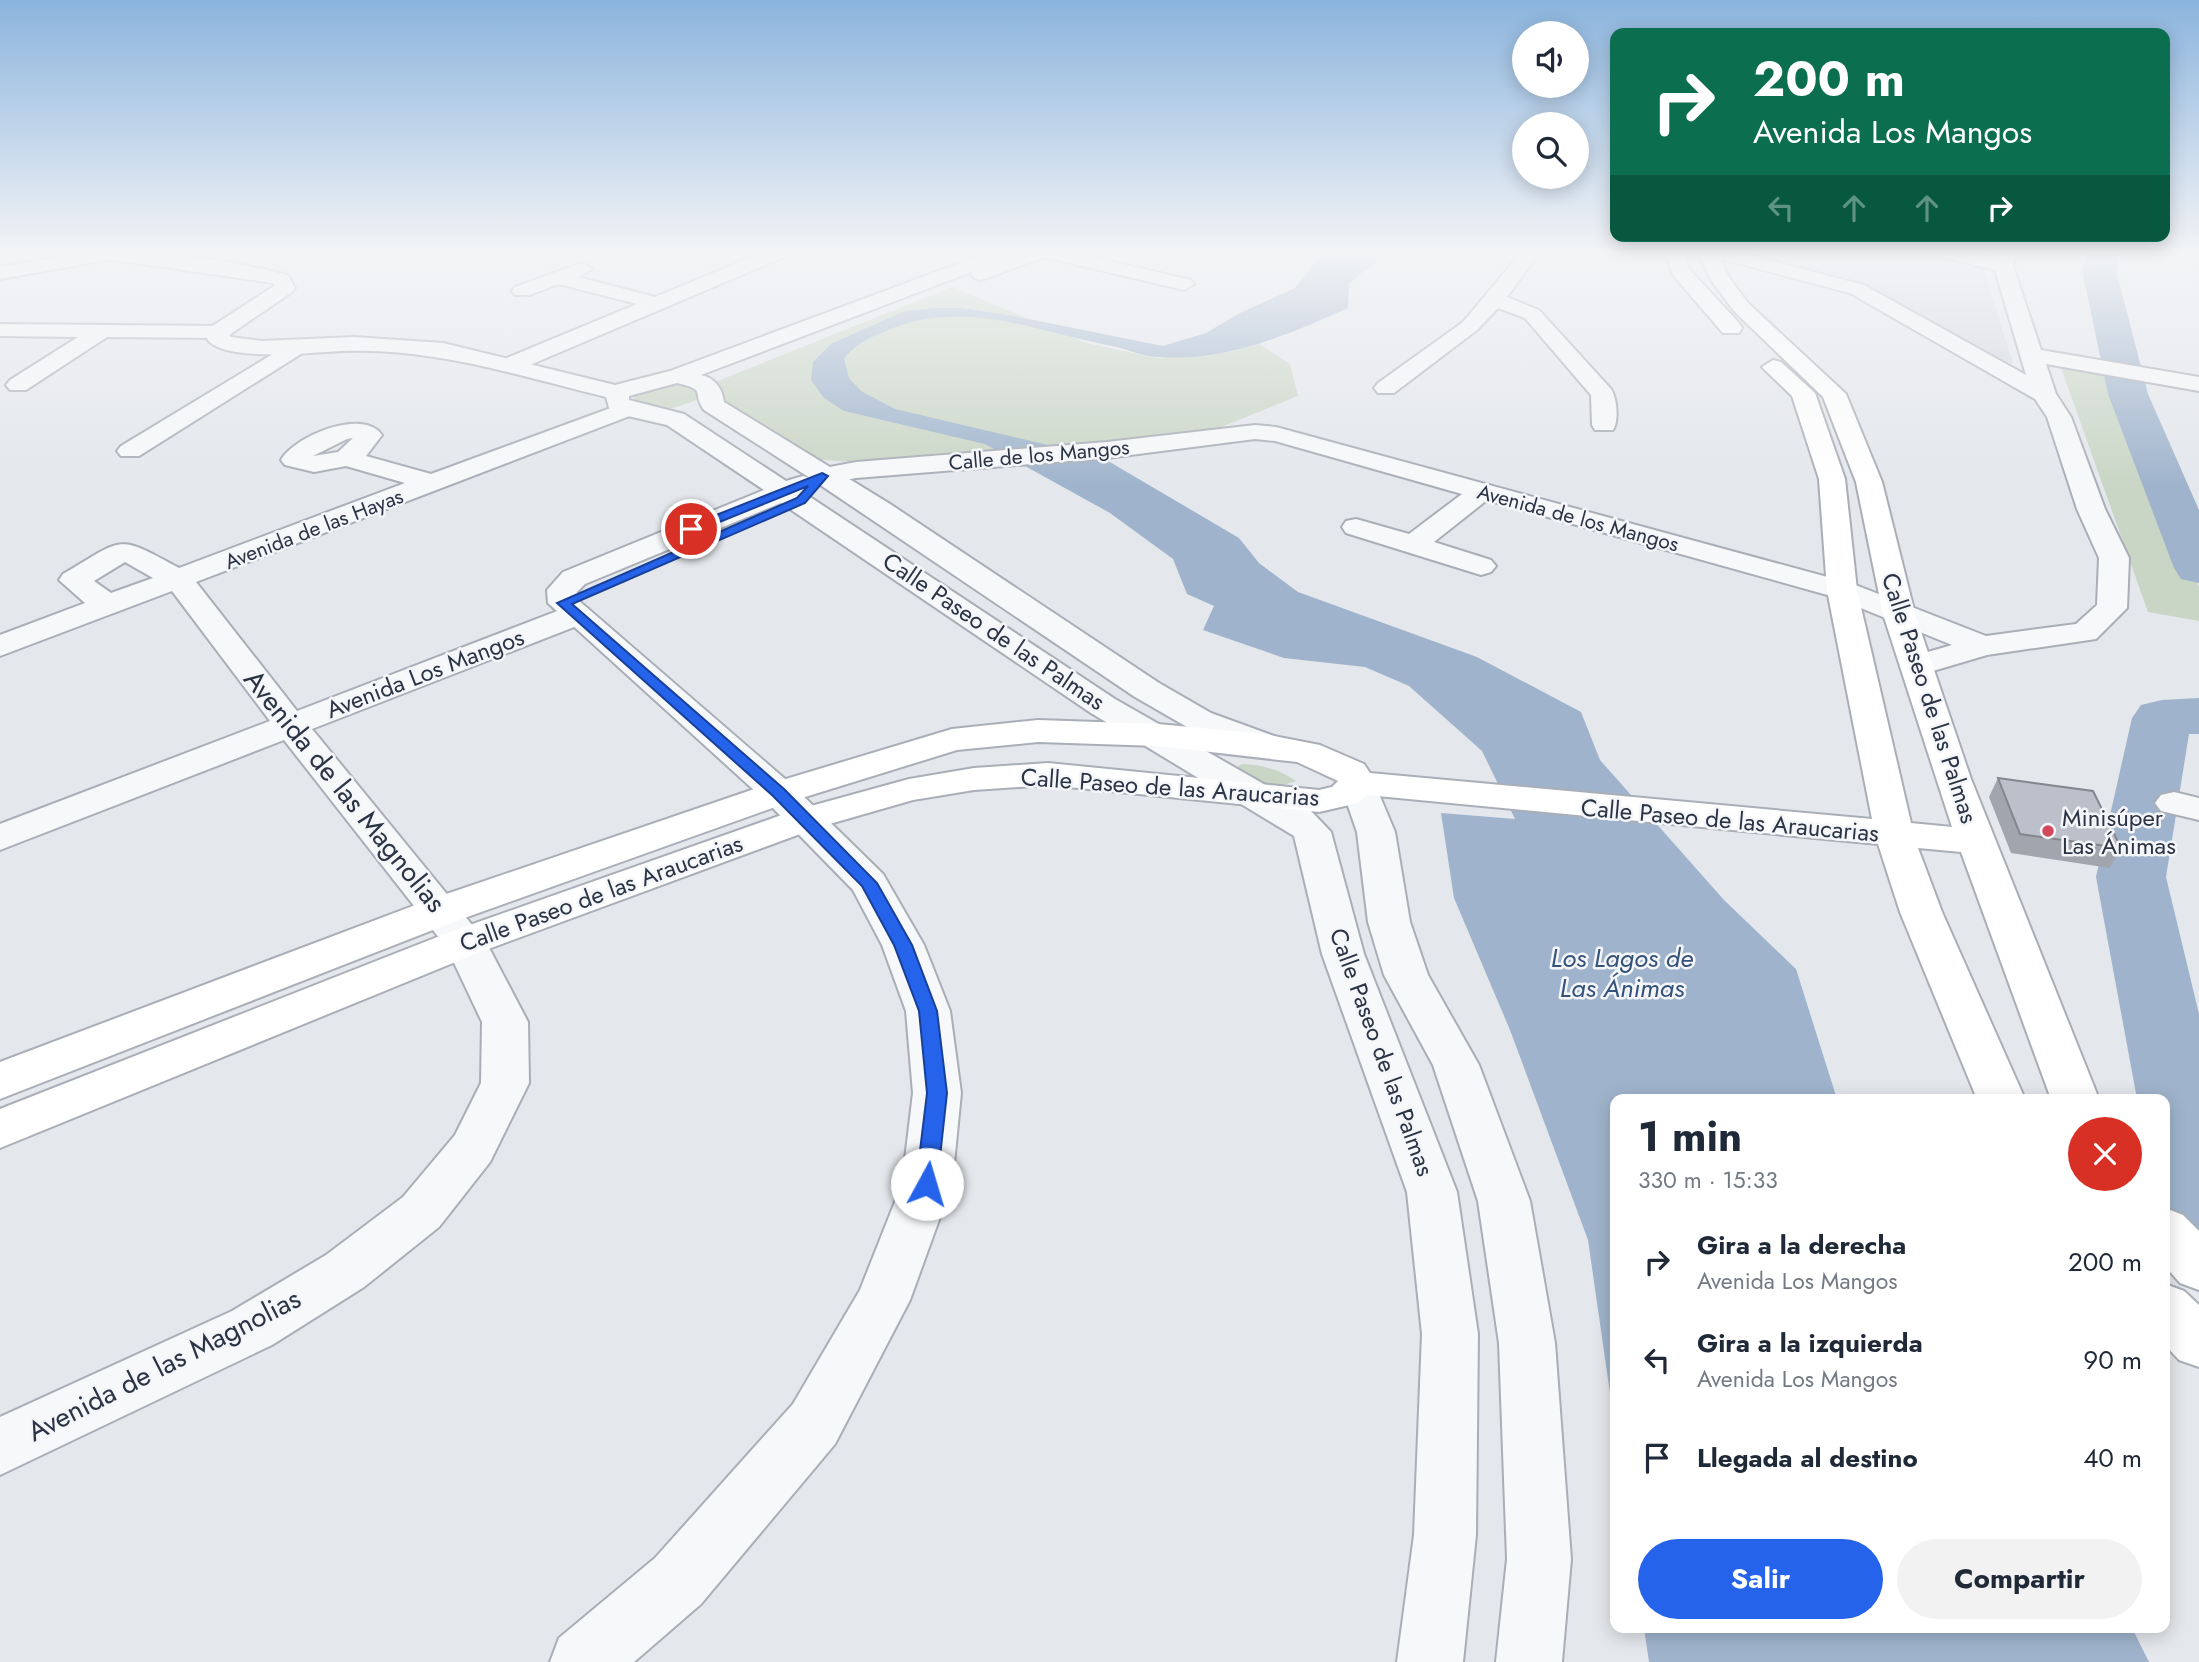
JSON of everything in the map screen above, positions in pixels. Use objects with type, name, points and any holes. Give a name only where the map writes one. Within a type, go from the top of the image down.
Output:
[{"type":"main road","name":"Calle Paseo de las Palmas","points":[[1736,331],[1802,393],[1832,479],[1842,590],[1895,836],[1926,924],[1999,1094]]},
{"type":"main road","name":"Calle Paseo de las Palmas","points":[[1766,331],[1834,394],[1869,482],[1899,614],[1916,666],[1976,841],[2073,1094]]},
{"type":"main road","name":"Calle Paseo de las Araucarias","points":[[0,1129],[465,942],[952,740],[1038,731],[1158,735],[1264,745]]},
{"type":"main road","name":"Calle Paseo de las Palmas","points":[[1264,745],[1307,752],[1351,772],[1358,783]]},
{"type":"main road","name":"Calle Paseo de las Araucarias","points":[[0,1081],[441,911],[792,806],[974,779],[1048,774],[1319,801],[1345,795],[1358,783],[1895,836],[1976,841]]},
{"type":"main road","points":[[2170,1235],[2199,1267]]},
{"type":"main road","points":[[2170,1313],[2199,1342]]},
{"type":"street","points":[[12,349],[47,331]]},
{"type":"street","points":[[63,331],[219,332]]},
{"type":"street","points":[[510,365],[591,331]]},
{"type":"street","points":[[622,401],[633,386],[689,379],[814,331]]},
{"type":"street","points":[[1386,388],[1463,331]]},
{"type":"street","points":[[1546,331],[1602,394],[1604,425]]},
{"type":"street","points":[[1931,331],[2044,394]]},
{"type":"street","points":[[1916,666],[1983,646],[2085,632],[2112,608],[2115,558],[2091,509],[2059,417],[2044,394],[2024,331]]},
{"type":"street","points":[[18,385],[101,332]]},
{"type":"street","name":"Calle Paseo de las Palmas","points":[[219,332],[218,339],[240,346],[400,346],[443,350],[510,365],[675,419],[1102,706],[1158,735],[1251,794],[1299,819],[1312,832],[1343,954],[1432,1192],[1450,1334],[1445,1535],[1430,1662]]},
{"type":"street","points":[[130,451],[296,347]]},
{"type":"street","points":[[2031,355],[2199,384]]},
{"type":"street","name":"Calle Paseo de las Palmas","points":[[689,379],[711,391],[712,405],[880,510],[1147,690],[1199,720],[1264,745]]},
{"type":"street","name":"Avenida de las Hayas","points":[[0,646],[180,581],[433,483],[622,401]]},
{"type":"street","name":"Avenida de los Mangos","points":[[1255,432],[1276,433],[1842,590],[1983,646]]},
{"type":"street","name":"Calle de los Mangos","points":[[822,476],[856,470],[1107,450],[1255,432]]},
{"type":"street","points":[[344,458],[433,483]]},
{"type":"street","name":"Avenida Los Mangos","points":[[0,838],[290,726],[569,609],[792,496],[822,476]]},
{"type":"street","points":[[1413,545],[1482,491]]},
{"type":"street","points":[[1356,527],[1481,566]]},
{"type":"street","points":[[108,606],[74,580],[125,550],[180,581]]},
{"type":"street","name":"Avenida de las Magnolias","points":[[0,1447],[253,1328],[345,1271],[421,1212],[473,1148],[505,1083],[505,1022],[465,942],[290,726],[180,581]]},
{"type":"street","points":[[569,609],[792,806],[869,883],[903,945],[928,1011],[937,1093],[927,1184],[883,1300],[814,1424],[678,1581],[583,1662]]},
{"type":"street","name":"Calle Paseo de las Palmas","points":[[1358,783],[1376,832],[1389,922],[1406,975],[1456,1065],[1504,1201],[1527,1343],[1539,1559],[1529,1662]]},
{"type":"shaded area","points":[[1940,331],[2003,331],[2013,363],[1993,360]]},
{"type":"green space","points":[[844,331],[1056,331],[1086,343],[1157,358],[1233,351],[1259,344],[1290,364],[1298,396],[1209,432],[974,457],[851,462],[811,459],[757,427],[723,398],[713,383]]},
{"type":"green space","points":[[2060,365],[2113,375],[2199,587],[2199,621],[2148,612]]},
{"type":"green space","points":[[675,383],[690,387],[700,399],[664,411],[636,404],[633,395],[644,388]]},
{"type":"green space","points":[[1242,764],[1270,768],[1296,781],[1280,786],[1248,785],[1234,769]]},
{"type":"water","name":"Los Lagos de Las Ánimas","points":[[861,331],[887,331],[860,344],[844,358],[849,378],[861,391],[895,409],[1103,458],[1239,538],[1259,563],[1298,592],[1477,657],[1581,712],[1600,760],[1724,900],[1796,969],[1835,1094],[1610,1094],[1610,1393],[1588,1240],[1510,1030],[1454,898],[1441,813],[1515,819],[1482,751],[1409,686],[1365,667],[1284,658],[1203,630],[1214,606],[1187,594],[1173,559],[1110,513],[985,444],[844,411],[824,398],[811,380],[813,362],[831,344]]},
{"type":"water","name":"Los Lagos de Las Ánimas","points":[[1045,331],[1086,331],[1163,346],[1210,331],[1296,331],[1232,351],[1184,357],[1153,357]]},
{"type":"water","points":[[1645,1633],[2134,1633],[2149,1662],[1649,1662]]},
{"type":"building","points":[[1998,778],[2093,791],[2121,848],[2020,834]]},
{"type":"waterway","points":[[2113,331],[2128,394],[2199,568]]},
{"type":"waterway","points":[[2199,716],[2162,718],[2131,877],[2199,1195]]},
{"type":"place","name":"Minisúper Las Ánimas","points":[[2048,831]]},
{"type":"route","points":[[691,529],[822,476],[801,501],[563,603],[779,793],[869,883],[903,945],[928,1011],[937,1093],[927,1184]]}]
